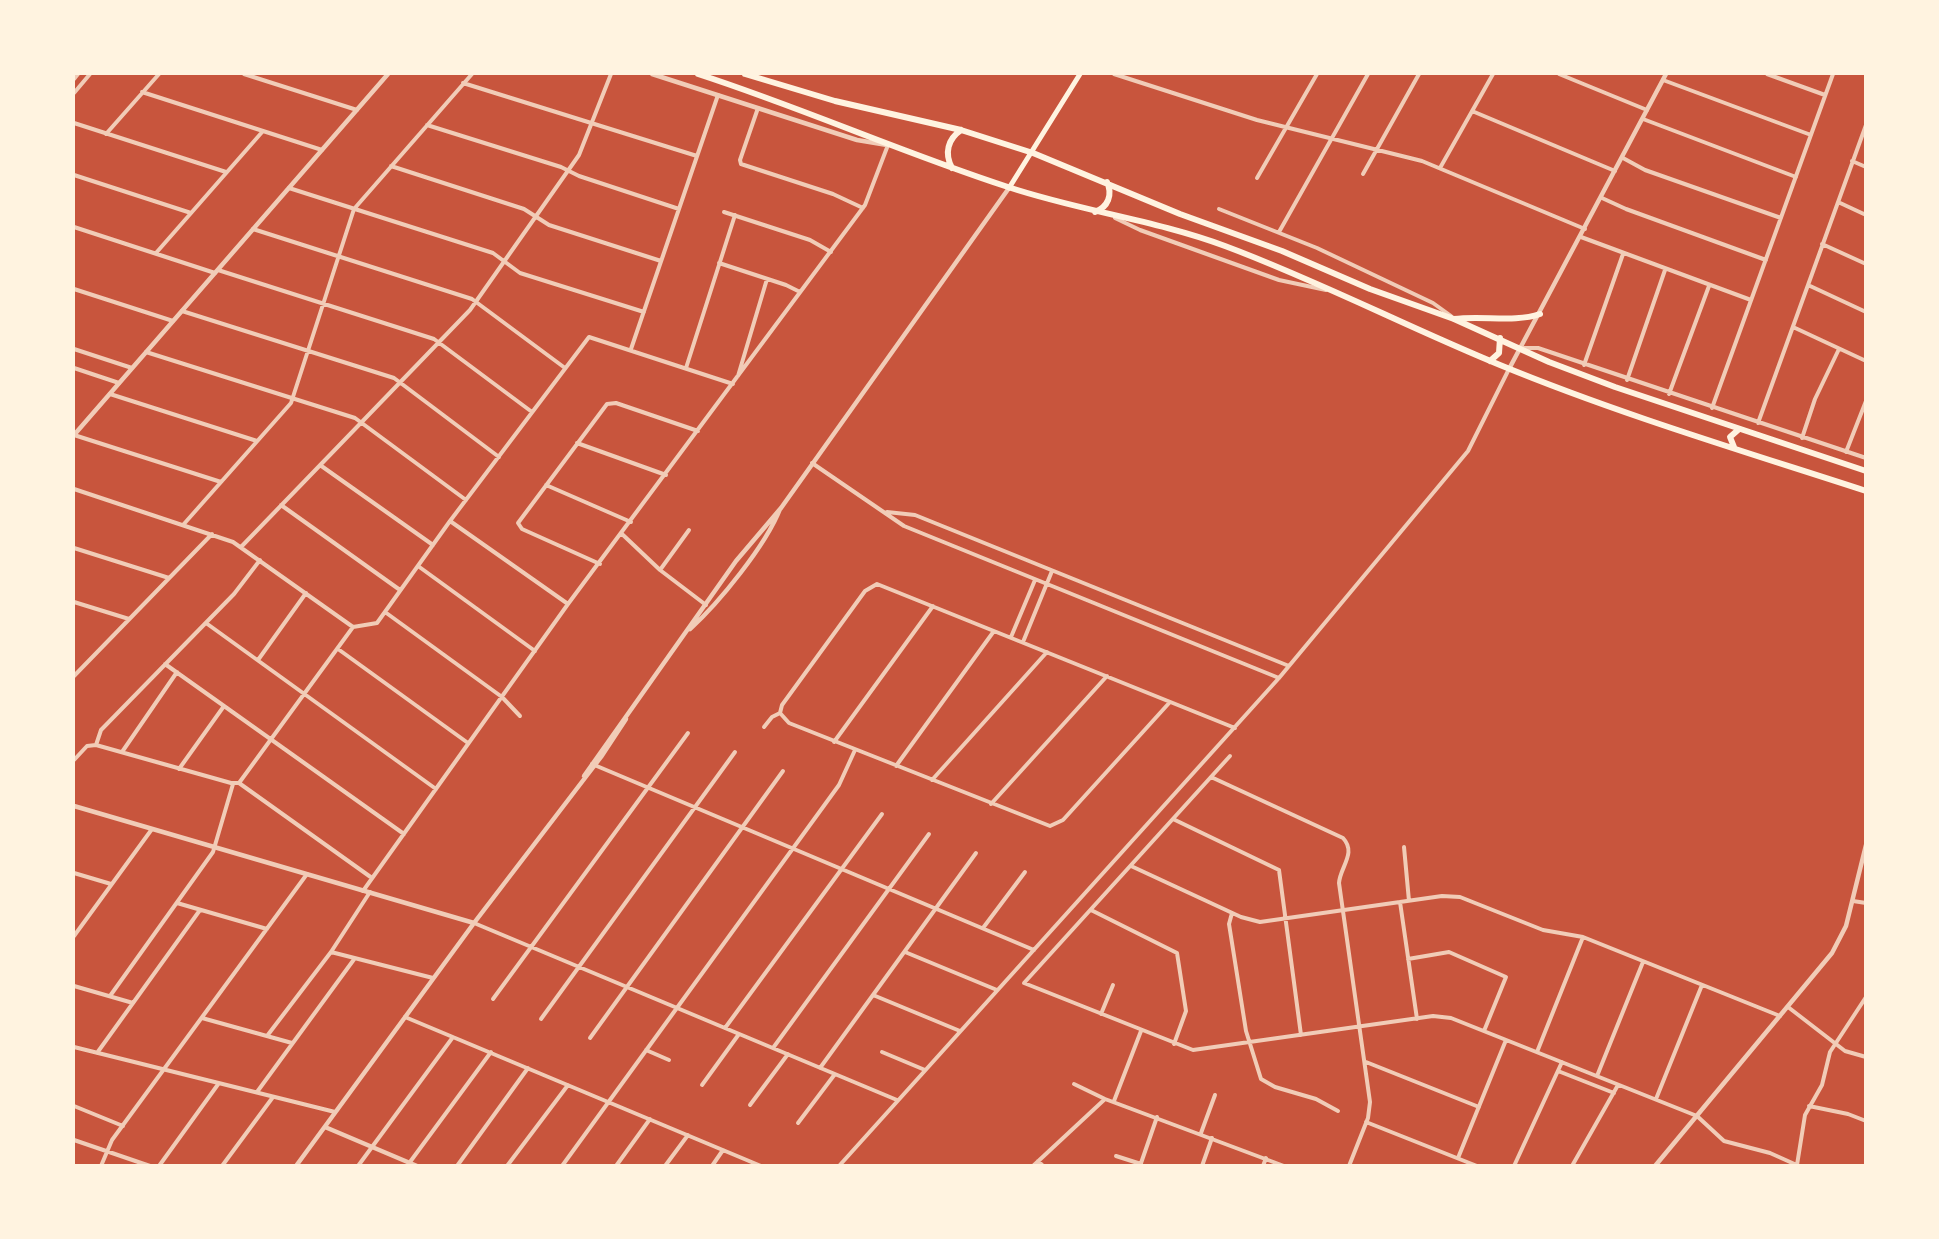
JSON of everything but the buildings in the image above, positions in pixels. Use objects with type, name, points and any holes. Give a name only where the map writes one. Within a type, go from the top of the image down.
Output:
[{"type":"main road","points":[[698,74],[782,101],[888,145],[1009,188],[1206,240],[1334,290],[1490,361],[1589,400],[1866,491]]},
{"type":"main road","points":[[746,74],[835,101],[961,130],[1032,153],[1107,182],[1162,207],[1282,251],[1377,292],[1454,319],[1604,383],[1739,430],[1846,465],[1866,469]]},
{"type":"main road","points":[[1009,188],[1080,74]]},
{"type":"main road","points":[[952,168],[948,148],[951,140],[961,130]]},
{"type":"main road","points":[[1094,212],[1104,207],[1108,200],[1110,192],[1107,182]]},
{"type":"main road","points":[[1454,319],[1477,316],[1529,317],[1540,314]]},
{"type":"main road","points":[[1490,361],[1499,352],[1500,338]]},
{"type":"main road","points":[[1734,447],[1731,436],[1739,430]]},
{"type":"street","points":[[74,79],[78,74]]},
{"type":"street","points":[[74,93],[90,74]]},
{"type":"street","points":[[106,134],[159,74]]},
{"type":"street","points":[[244,74],[357,110]]},
{"type":"street","points":[[220,482],[74,435],[76,429],[110,394],[388,74]]},
{"type":"street","points":[[183,525],[292,398],[354,209],[472,74]]},
{"type":"street","points":[[241,547],[438,344],[476,301],[582,149],[611,74]]},
{"type":"street","points":[[363,891],[568,604],[831,252],[873,191],[888,145],[857,140],[652,74]]},
{"type":"street","points":[[1114,74],[1286,128],[1377,149],[1440,168],[1585,230]]},
{"type":"street","points":[[1257,178],[1317,74]]},
{"type":"street","points":[[1279,232],[1368,74]]},
{"type":"street","points":[[1363,174],[1419,74]]},
{"type":"street","points":[[1440,168],[1493,74]]},
{"type":"street","points":[[1559,74],[1648,110]]},
{"type":"street","points":[[838,1166],[1235,728],[1468,452],[1509,369],[1666,74]]},
{"type":"street","points":[[1767,74],[1826,95]]},
{"type":"street","points":[[1712,408],[1833,74]]},
{"type":"street","points":[[1663,80],[1811,135]]},
{"type":"street","points":[[463,83],[697,156]]},
{"type":"street","points":[[142,92],[322,150]]},
{"type":"street","points":[[631,349],[718,95]]},
{"type":"street","points":[[758,108],[740,160],[741,164],[833,194],[863,208]]},
{"type":"street","points":[[1472,111],[1616,171]]},
{"type":"street","points":[[1643,119],[1796,177]]},
{"type":"street","points":[[74,123],[226,172]]},
{"type":"street","points":[[1758,423],[1866,124]]},
{"type":"street","points":[[427,125],[568,170],[679,209]]},
{"type":"street","points":[[156,253],[262,131]]},
{"type":"street","points":[[1623,158],[1645,170],[1781,218]]},
{"type":"street","points":[[1852,161],[1866,168]]},
{"type":"street","points":[[391,166],[524,209],[555,227],[661,261]]},
{"type":"street","points":[[74,175],[191,213]]},
{"type":"street","points":[[289,188],[493,253],[520,273],[644,312]]},
{"type":"street","points":[[296,1166],[628,716],[688,631],[704,604],[749,543],[781,508],[1009,188]]},
{"type":"street","points":[[1602,198],[1626,209],[1766,260]]},
{"type":"street","points":[[1838,202],[1866,215]]},
{"type":"street","points":[[1219,209],[1279,232],[1433,303],[1454,319]]},
{"type":"street","points":[[724,212],[810,240],[831,252]]},
{"type":"street","points":[[686,368],[735,215]]},
{"type":"street","points":[[1112,216],[1140,230],[1289,283],[1334,290]]},
{"type":"street","points":[[74,227],[431,338],[532,412]]},
{"type":"street","points":[[253,229],[476,301],[566,368]]},
{"type":"street","points":[[1581,237],[1751,300]]},
{"type":"street","points":[[1822,244],[1866,264]]},
{"type":"street","points":[[1584,365],[1623,254]]},
{"type":"street","points":[[719,263],[800,292]]},
{"type":"street","points":[[1627,380],[1665,270]]},
{"type":"street","points":[[737,378],[768,279]]},
{"type":"street","points":[[1808,285],[1866,312]]},
{"type":"street","points":[[1669,394],[1709,286]]},
{"type":"street","points":[[74,289],[173,321]]},
{"type":"street","points":[[182,311],[394,378],[499,457]]},
{"type":"street","points":[[1792,327],[1866,361]]},
{"type":"street","points":[[74,489],[212,534],[241,547],[353,627],[375,624],[450,521],[591,336],[733,384]]},
{"type":"street","points":[[1521,348],[1538,348],[1627,380],[1866,458]]},
{"type":"street","points":[[74,349],[132,368]]},
{"type":"street","points":[[1802,438],[1815,399],[1839,349]]},
{"type":"street","points":[[146,352],[351,417],[466,500]]},
{"type":"street","points":[[74,368],[119,382]]},
{"type":"street","points":[[110,394],[257,441]]},
{"type":"street","points":[[1846,452],[1866,401]]},
{"type":"street","points":[[600,564],[522,529],[518,525],[577,443],[610,403],[698,431]]},
{"type":"street","points":[[577,443],[666,475]]},
{"type":"street","points":[[812,464],[864,501],[887,512],[904,526],[1279,678]]},
{"type":"street","points":[[320,465],[433,545]]},
{"type":"street","points":[[546,485],[631,522]]},
{"type":"street","points":[[281,505],[400,591]]},
{"type":"street","points":[[688,631],[711,609],[768,533],[781,508]]},
{"type":"street","points":[[887,512],[915,515],[1289,666]]},
{"type":"street","points":[[450,521],[568,604]]},
{"type":"street","points":[[660,570],[689,530]]},
{"type":"street","points":[[74,676],[212,534]]},
{"type":"street","points":[[622,534],[660,570],[711,609]]},
{"type":"street","points":[[74,548],[169,578]]},
{"type":"street","points":[[96,745],[100,730],[234,594],[260,560]]},
{"type":"street","points":[[418,566],[535,651]]},
{"type":"street","points":[[1023,642],[1052,570]]},
{"type":"street","points":[[1011,638],[1035,580]]},
{"type":"street","points":[[764,727],[772,717],[780,713],[782,705],[865,591],[874,585],[884,586],[1235,728]]},
{"type":"street","points":[[258,660],[306,593]]},
{"type":"street","points":[[74,602],[129,619]]},
{"type":"street","points":[[834,742],[933,606]]},
{"type":"street","points":[[385,612],[502,697],[520,716]]},
{"type":"street","points":[[206,623],[436,789]]},
{"type":"street","points":[[74,760],[87,746],[96,745],[233,784],[239,783],[353,627]]},
{"type":"street","points":[[896,766],[994,630]]},
{"type":"street","points":[[338,649],[469,743]]},
{"type":"street","points":[[932,780],[1047,652]]},
{"type":"street","points":[[165,664],[404,834]]},
{"type":"street","points":[[74,666],[81,668]]},
{"type":"street","points":[[122,752],[177,672]]},
{"type":"street","points":[[991,804],[1107,676]]},
{"type":"street","points":[[780,713],[786,721],[834,742],[1044,826],[1053,826],[1063,820],[1170,702]]},
{"type":"street","points":[[179,769],[224,706]]},
{"type":"street","points":[[493,999],[688,733]]},
{"type":"street","points":[[562,1166],[839,785],[855,750]]},
{"type":"street","points":[[541,1019],[735,752]]},
{"type":"street","points":[[1230,756],[1024,983],[1174,1044],[1200,1050],[1445,1016],[1697,1116],[1719,1138],[1730,1144],[1770,1153],[1798,1165],[1809,1106],[1822,1085],[1829,1055],[1866,997]]},
{"type":"street","points":[[593,764],[1034,950]]},
{"type":"street","points":[[590,1038],[783,771]]},
{"type":"street","points":[[1211,777],[1343,838],[1347,843],[1348,856],[1339,879],[1370,1102],[1366,1122],[1349,1166]]},
{"type":"street","points":[[239,783],[372,878]]},
{"type":"street","points":[[110,996],[215,847],[233,784]]},
{"type":"street","points":[[74,806],[474,922],[897,1101]]},
{"type":"street","points":[[725,1028],[882,814]]},
{"type":"street","points":[[1173,819],[1279,870],[1301,1035]]},
{"type":"street","points":[[74,936],[152,829]]},
{"type":"street","points":[[773,1048],[928,834]]},
{"type":"street","points":[[1655,1166],[1788,1007],[1838,943],[1853,901],[1866,845]]},
{"type":"street","points":[[1404,847],[1409,901]]},
{"type":"street","points":[[820,1068],[976,853]]},
{"type":"street","points":[[1131,866],[1232,913],[1255,921],[1286,919],[1454,896],[1534,927],[1583,937],[1780,1016]]},
{"type":"street","points":[[983,928],[1025,872]]},
{"type":"street","points":[[74,873],[111,884]]},
{"type":"street","points":[[101,1166],[106,1153],[123,1126],[307,874]]},
{"type":"street","points":[[267,1036],[331,951],[370,892]]},
{"type":"street","points":[[1853,901],[1866,903]]},
{"type":"street","points":[[1400,902],[1417,1019]]},
{"type":"street","points":[[177,903],[267,929]]},
{"type":"street","points":[[97,1053],[200,910]]},
{"type":"street","points":[[1091,910],[1177,953],[1186,1011],[1174,1044]]},
{"type":"street","points":[[1232,913],[1229,924],[1250,1043],[1261,1079],[1265,1084],[1316,1099],[1338,1111]]},
{"type":"street","points":[[1537,1052],[1583,937]]},
{"type":"street","points":[[331,951],[433,978]]},
{"type":"street","points":[[905,952],[997,990]]},
{"type":"street","points":[[1408,959],[1449,952],[1506,977],[1484,1031]]},
{"type":"street","points":[[257,1092],[355,958]]},
{"type":"street","points":[[1597,1076],[1643,962]]},
{"type":"street","points":[[1101,1014],[1113,985]]},
{"type":"street","points":[[74,986],[134,1003]]},
{"type":"street","points":[[1656,1099],[1702,986]]},
{"type":"street","points":[[873,995],[960,1031]]},
{"type":"street","points":[[1788,1007],[1848,1053],[1866,1056]]},
{"type":"street","points":[[405,1017],[761,1166]]},
{"type":"street","points":[[202,1018],[292,1044]]},
{"type":"street","points":[[1113,1101],[1141,1031]]},
{"type":"street","points":[[702,1085],[739,1034]]},
{"type":"street","points":[[358,1166],[453,1037]]},
{"type":"street","points":[[1458,1158],[1506,1040]]},
{"type":"street","points":[[74,1047],[335,1112]]},
{"type":"street","points":[[646,1050],[669,1060]]},
{"type":"street","points":[[410,1162],[491,1052]]},
{"type":"street","points":[[882,1052],[925,1070]]},
{"type":"street","points":[[750,1105],[788,1054]]},
{"type":"street","points":[[1365,1061],[1479,1107]]},
{"type":"street","points":[[1514,1166],[1562,1062]]},
{"type":"street","points":[[457,1166],[528,1068]]},
{"type":"street","points":[[1558,1071],[1614,1093]]},
{"type":"street","points":[[798,1123],[836,1074]]},
{"type":"street","points":[[159,1166],[219,1083]]},
{"type":"street","points":[[507,1166],[568,1084]]},
{"type":"street","points":[[1074,1084],[1106,1099],[1284,1166]]},
{"type":"street","points":[[1572,1166],[1618,1085]]},
{"type":"street","points":[[1201,1133],[1215,1095]]},
{"type":"street","points":[[222,1166],[273,1096]]},
{"type":"street","points":[[1033,1166],[1106,1099]]},
{"type":"street","points":[[74,1106],[123,1126]]},
{"type":"street","points":[[1809,1106],[1848,1114],[1866,1121]]},
{"type":"street","points":[[1116,1156],[1141,1165],[1157,1117]]},
{"type":"street","points":[[616,1166],[650,1119]]},
{"type":"street","points":[[1366,1122],[1477,1166]]},
{"type":"street","points":[[325,1126],[417,1166]]},
{"type":"street","points":[[666,1166],[688,1135]]},
{"type":"street","points":[[1202,1166],[1212,1137]]},
{"type":"street","points":[[74,1140],[106,1153],[150,1166]]},
{"type":"street","points":[[712,1166],[723,1150]]},
{"type":"street","points":[[1263,1166],[1266,1158]]},
{"type":"street","points":[[1038,1161],[1042,1166]]}]
